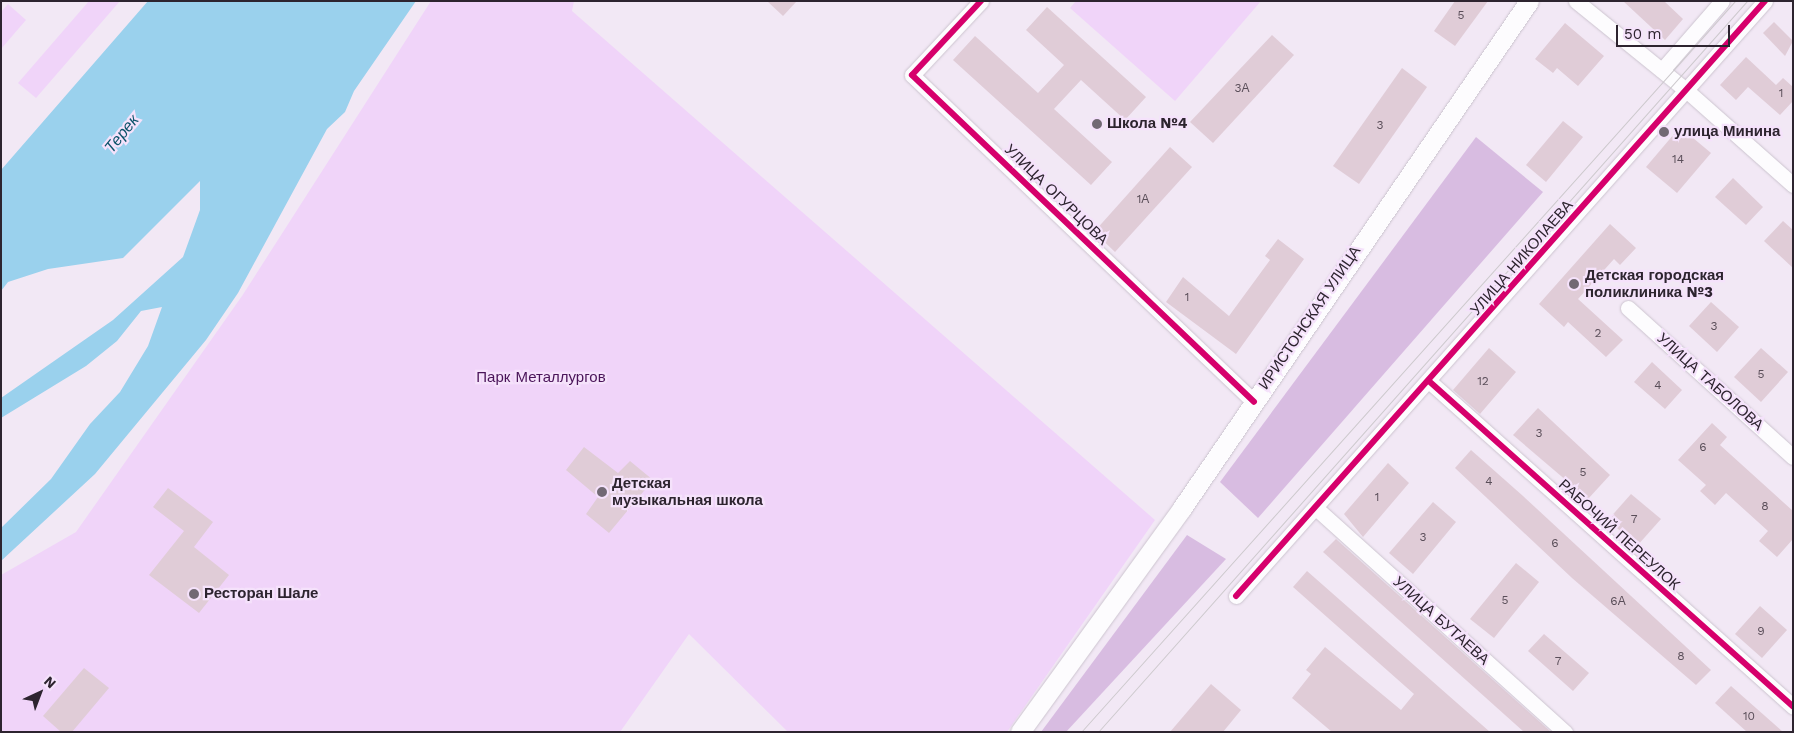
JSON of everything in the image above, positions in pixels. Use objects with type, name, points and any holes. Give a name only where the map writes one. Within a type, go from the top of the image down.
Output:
[{"type":"main road","name":"ИРИСТОНСКАЯ УЛИЦА","points":[[1020,732],[1254,402],[1529,1]]},
{"type":"street","name":"УЛИЦА ОГУРЦОВА","points":[[981,1],[912,75],[1254,402]]},
{"type":"street","points":[[1576,1],[1686,90],[1793,185]]},
{"type":"street","points":[[1662,70],[1722,1]]},
{"type":"street","name":"УЛИЦА НИКОЛАЕВА","points":[[1236,596],[1317,509],[1430,382],[1765,1]]},
{"type":"street","name":"УЛИЦА ТАБОЛОВА","points":[[1628,308],[1793,457]]},
{"type":"street","name":"РАБОЧИЙ ПЕРЕУЛОК","points":[[1430,382],[1793,707]]},
{"type":"street","name":"УЛИЦА БУТАЕВА","points":[[1317,509],[1565,732]]},
{"type":"green space","points":[[89,1],[120,1],[36,98],[18,83]]},
{"type":"green space","name":"Парк Металлургов","points":[[431,1],[574,1],[572,11],[1155,520],[1007,732],[788,732],[689,634],[620,732],[1,732],[1,575],[76,532],[242,296]]},
{"type":"green space","points":[[1076,1],[1261,1],[1175,101],[1070,8]]},
{"type":"green space","points":[[8,4],[26,20],[1,49],[1,12]]},
{"type":"shaded area","points":[[1476,137],[1543,192],[1258,518],[1220,482]]},
{"type":"shaded area","points":[[1187,535],[1226,559],[1066,732],[1041,732]]},
{"type":"water","name":"Терек","points":[[148,1],[416,1],[354,91],[345,112],[327,129],[238,293],[206,340],[95,474],[1,561],[1,528],[51,479],[90,424],[120,392],[148,346],[162,307],[141,311],[117,341],[86,366],[1,418],[1,398],[113,320],[183,257],[200,210],[200,181],[123,258],[48,269],[8,282],[1,291],[1,170]]},
{"type":"building","points":[[767,1],[797,1],[783,16]]},
{"type":"building","points":[[1455,1],[1488,1],[1455,46],[1434,31]]},
{"type":"building","points":[[1623,1],[1664,1],[1683,19],[1665,40]]},
{"type":"building","points":[[1047,7],[1146,97],[1125,120],[1081,80],[1054,109],[1112,162],[1091,185],[953,60],[975,36],[1038,93],[1064,65],[1026,30]]},
{"type":"building","points":[[1774,22],[1793,41],[1785,56],[1763,33]]},
{"type":"building","points":[[1565,23],[1604,56],[1578,86],[1557,68],[1553,73],[1535,59]]},
{"type":"building","points":[[1272,35],[1294,55],[1213,143],[1190,122]]},
{"type":"building","points":[[1746,57],[1776,85],[1783,78],[1793,87],[1793,101],[1780,115],[1748,87],[1736,100],[1720,85]]},
{"type":"building","points":[[1402,68],[1427,87],[1359,184],[1333,166]]},
{"type":"building","points":[[1563,121],[1583,137],[1546,182],[1526,165]]},
{"type":"building","points":[[1680,127],[1711,153],[1677,193],[1646,167]]},
{"type":"building","points":[[1170,147],[1192,167],[1115,252],[1094,232]]},
{"type":"building","points":[[1733,178],[1763,207],[1746,225],[1715,197]]},
{"type":"building","points":[[1783,221],[1793,230],[1793,268],[1764,241]]},
{"type":"building","name":"Детская городская поликлиника №3","points":[[1610,224],[1636,248],[1620,265],[1614,259],[1578,299],[1623,340],[1606,357],[1568,322],[1564,327],[1539,304]]},
{"type":"building","points":[[1278,239],[1304,259],[1236,354],[1166,302],[1183,277],[1229,316],[1270,260],[1265,256]]},
{"type":"building","points":[[1711,302],[1739,327],[1717,352],[1689,326]]},
{"type":"building","points":[[1489,348],[1516,372],[1480,414],[1453,390]]},
{"type":"building","points":[[1761,348],[1788,372],[1761,402],[1734,377]]},
{"type":"building","points":[[1652,362],[1682,390],[1665,409],[1634,382]]},
{"type":"building","points":[[1538,408],[1610,475],[1588,499],[1513,435]]},
{"type":"building","points":[[1712,423],[1727,437],[1720,445],[1793,511],[1793,539],[1777,557],[1759,541],[1768,531],[1726,493],[1715,505],[1700,491],[1706,485],[1678,460]]},
{"type":"building","points":[[584,447],[618,473],[630,461],[653,480],[609,533],[586,514],[598,497],[566,470]]},
{"type":"building","points":[[1471,450],[1711,670],[1696,685],[1572,578],[1455,468]]},
{"type":"building","points":[[1388,463],[1409,483],[1363,537],[1344,514]]},
{"type":"building","name":"Ресторан Шале","points":[[168,488],[213,522],[194,547],[229,575],[199,613],[149,575],[184,531],[153,507]]},
{"type":"building","points":[[1631,494],[1661,519],[1637,546],[1608,520]]},
{"type":"building","points":[[1433,502],[1456,522],[1413,574],[1389,553]]},
{"type":"building","points":[[1336,539],[1551,732],[1524,732],[1323,552]]},
{"type":"building","points":[[1516,563],[1539,582],[1494,638],[1470,619]]},
{"type":"building","points":[[1307,571],[1490,732],[1332,732],[1292,698],[1311,674],[1306,670],[1325,647],[1401,710],[1414,694],[1293,587]]},
{"type":"building","points":[[1760,606],[1787,630],[1762,658],[1735,634]]},
{"type":"building","points":[[1544,634],[1589,673],[1573,691],[1528,651]]},
{"type":"building","points":[[84,668],[109,688],[72,732],[61,732],[43,716]]},
{"type":"building","points":[[1211,684],[1241,710],[1223,732],[1170,732]]},
{"type":"building","points":[[1731,686],[1783,732],[1747,732],[1715,703]]},
{"type":"tram line","points":[[1081,732],[1735,1]]},
{"type":"tram line","points":[[1098,732],[1747,1]]},
{"type":"cycle path","points":[[981,1],[912,75],[1254,402]]},
{"type":"cycle path","points":[[1236,596],[1765,1]]},
{"type":"cycle path","points":[[1430,382],[1793,707]]},
{"type":"place","name":"Школа №4","points":[[1097,124]]},
{"type":"place","name":"улица Минина","points":[[1664,132]]},
{"type":"place","name":"Детская городская поликлиника №3","points":[[1574,284]]},
{"type":"place","name":"Детская музыкальная школа","points":[[602,492]]},
{"type":"place","name":"Ресторан Шале","points":[[194,594]]}]
